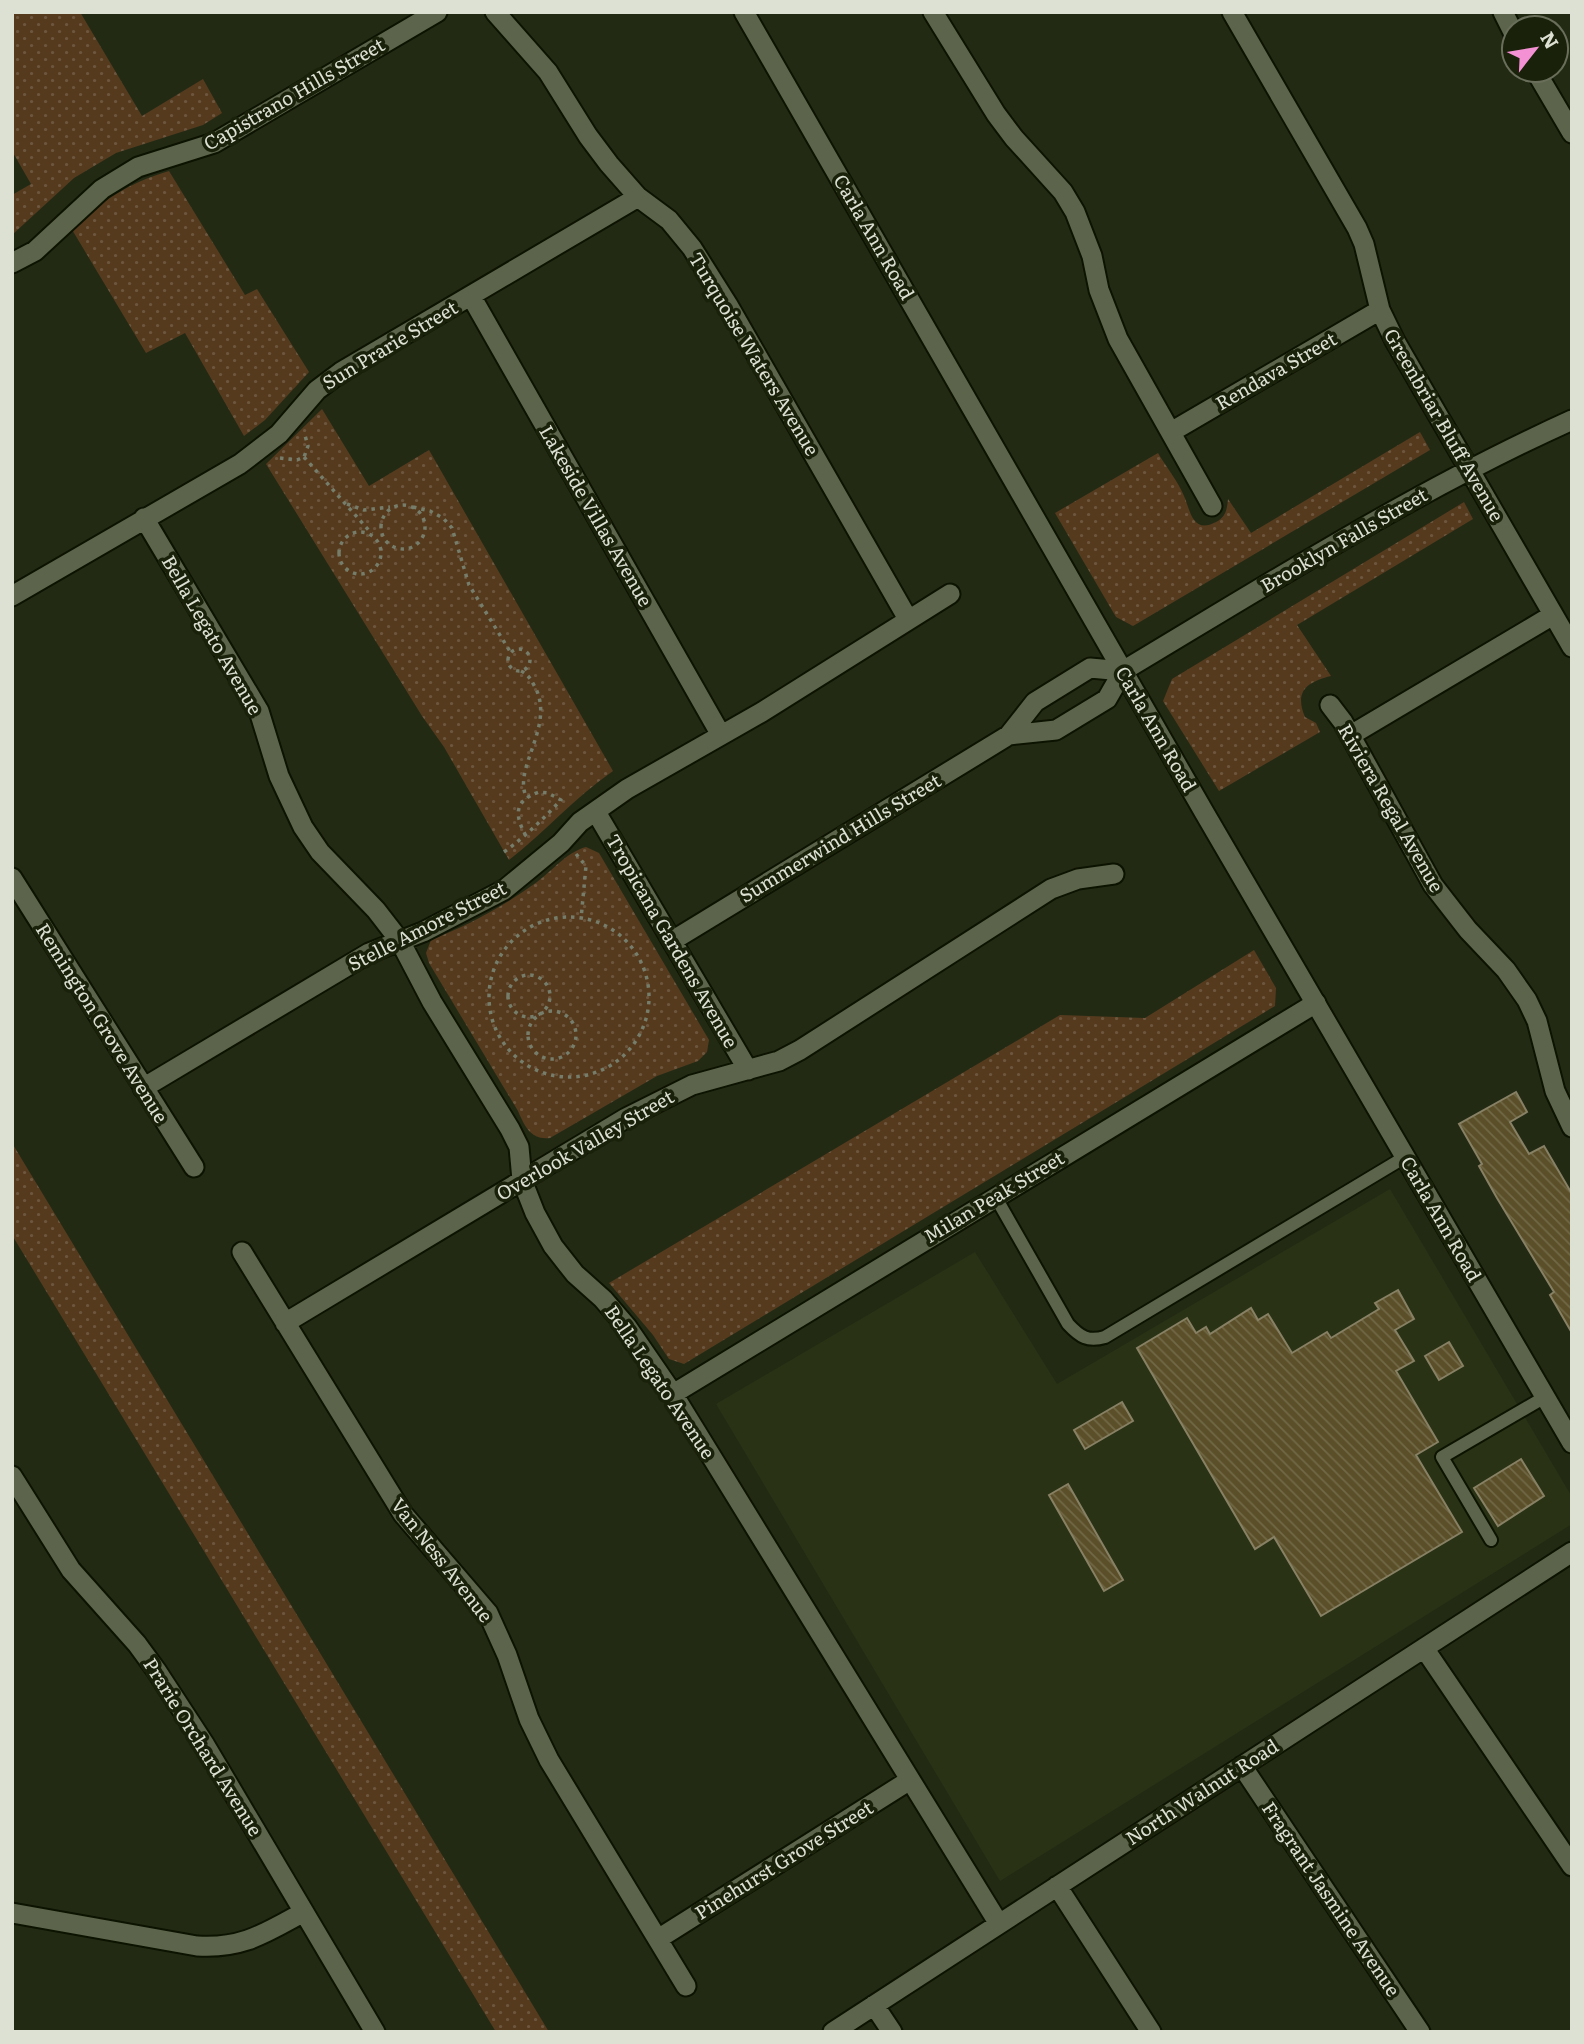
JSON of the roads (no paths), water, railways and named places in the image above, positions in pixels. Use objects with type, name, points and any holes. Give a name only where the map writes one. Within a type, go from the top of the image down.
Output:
[{"type":"street","name":"Capistrano Hills Street","points":[[12,263],[35,251],[102,189],[138,167],[214,143],[437,12]]},
{"type":"street","name":"Turquoise Waters Avenue","points":[[495,12],[548,72],[588,136],[638,197],[668,220],[692,248],[728,305],[908,619]]},
{"type":"street","name":"Carla Ann Road","points":[[744,12],[1572,1443]]},
{"type":"street","points":[[933,12],[996,114],[1063,192],[1075,212],[1092,256],[1099,290],[1118,339],[1212,506]]},
{"type":"street","name":"Greenbriar Bluff Avenue","points":[[1232,12],[1357,228],[1364,244],[1380,310],[1395,341],[1572,647]]},
{"type":"street","points":[[1543,84],[1572,133]]},
{"type":"street","name":"Sun Prarie Street","points":[[12,596],[258,452],[279,434],[317,390],[341,372],[638,197]]},
{"type":"street","name":"Lakeside Villas Avenue","points":[[471,296],[721,735]]},
{"type":"street","name":"Rendava Street","points":[[1171,432],[1380,310]]},
{"type":"street","name":"Brooklyn Falls Street","points":[[1123,671],[1416,498],[1468,469],[1572,420]]},
{"type":"street","name":"Bella Legato Avenue","points":[[144,519],[259,711],[279,776],[303,827],[320,852],[376,910],[400,941],[432,1002],[510,1129],[519,1147],[522,1180],[535,1213],[553,1246],[575,1274],[603,1299],[627,1327],[673,1394],[999,1924]]},
{"type":"street","name":"Stelle Amore Street","points":[[143,1088],[369,953],[423,932],[504,890],[588,817],[627,789],[762,712],[950,594]]},
{"type":"street","points":[[1350,735],[1553,615]]},
{"type":"street","name":"Summerwind Hills Street","points":[[672,941],[1009,735],[1035,702],[1090,668],[1123,671],[1107,699],[1056,730],[1009,735]]},
{"type":"street","name":"Riviera Regal Avenue","points":[[1330,705],[1350,735],[1433,886],[1468,930],[1506,970],[1527,1000],[1537,1021],[1555,1091],[1572,1127]]},
{"type":"street","name":"Tropicana Gardens Avenue","points":[[588,817],[672,941],[748,1070]]},
{"type":"street","name":"Overlook Valley Street","points":[[285,1323],[626,1118],[692,1085],[779,1061],[1051,889],[1078,879],[1114,874]]},
{"type":"street","name":"Remington Grove Avenue","points":[[12,878],[194,1167]]},
{"type":"street","name":"Milan Peak Street","points":[[673,1394],[1316,1003]]},
{"type":"street","name":"Van Ness Avenue","points":[[242,1252],[402,1514],[488,1613],[499,1634],[539,1741],[686,1986]]},
{"type":"street","name":"Prarie Orchard Avenue","points":[[12,1476],[71,1570],[137,1644],[205,1745],[375,2032]]},
{"type":"street","name":"North Walnut Road","points":[[833,2032],[1572,1552]]},
{"type":"street","points":[[1424,1648],[1572,1866]]},
{"type":"street","name":"Fragrant Jasmine Avenue","points":[[1242,1766],[1420,2032]]},
{"type":"street","name":"Pinehurst Grove Street","points":[[658,1939],[910,1780]]},
{"type":"street","points":[[1057,1886],[1151,2032]]},
{"type":"street","points":[[12,1913],[197,1947],[220,1948],[253,1940],[304,1912]]},
{"type":"street","points":[[874,2005],[892,2032]]},
{"type":"lane","points":[[995,1196],[1068,1324],[1080,1337],[1095,1340],[1105,1337],[1405,1157]]},
{"type":"lane","points":[[1491,1540],[1442,1457],[1545,1397]]}]
